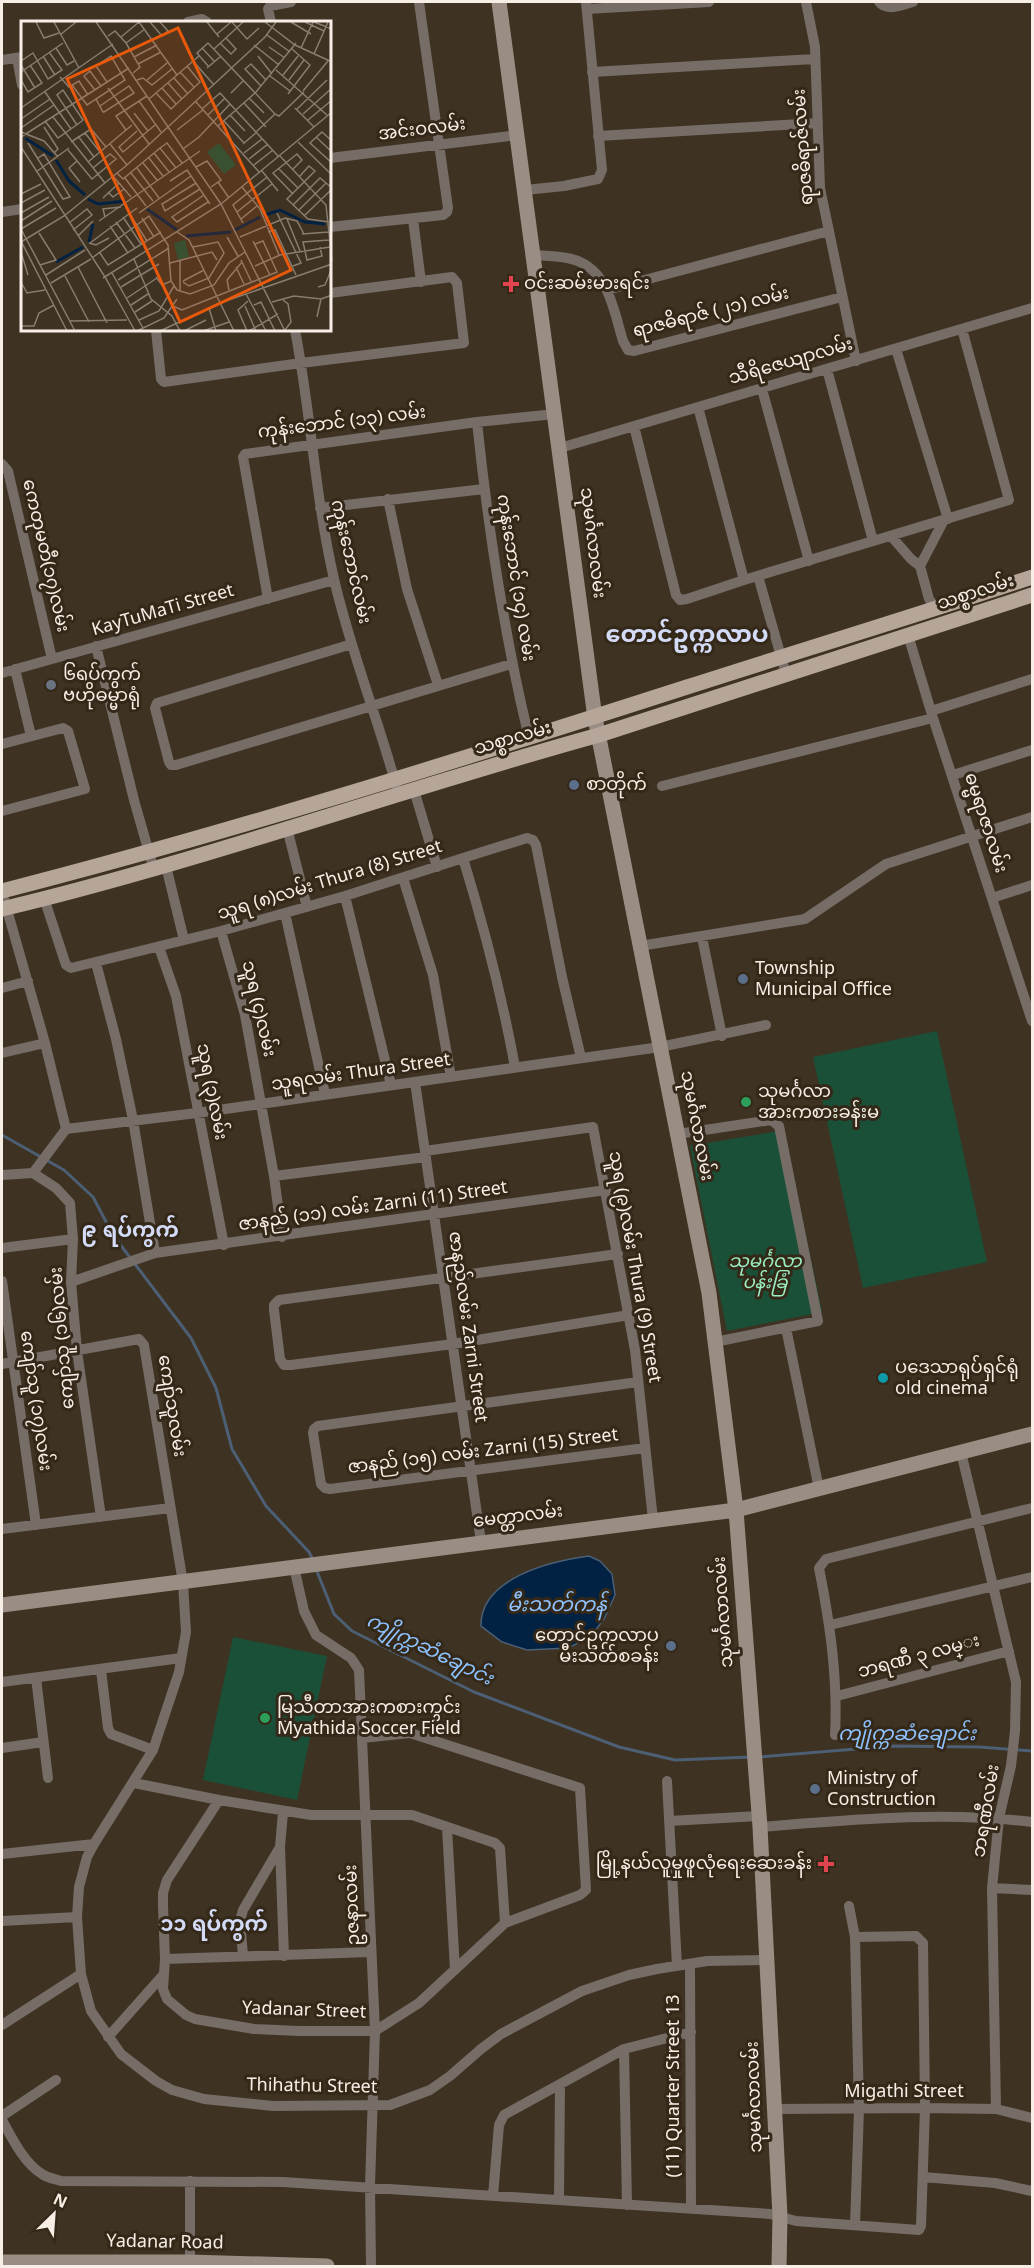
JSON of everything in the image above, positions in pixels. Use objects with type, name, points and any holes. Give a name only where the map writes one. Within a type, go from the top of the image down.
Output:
[{"type":"main road","name":"သုမင်္ဂလာလမ်း","points":[[499,2],[596,718],[709,1293],[716,1342],[736,1510],[760,1821],[780,2216],[779,2266]]},
{"type":"main road","name":"သစ္စာလမ်း","points":[[4,909],[160,868],[287,828],[529,738],[1032,577]]},
{"type":"main road","name":"သစ္စာလမ်း","points":[[2,892],[397,787],[414,790],[599,735],[1032,595]]},
{"type":"main road","name":"မေတ္တာလမ်း","points":[[2,1605],[736,1510],[1032,1434]]},
{"type":"main road","name":"Yadanar Road","points":[[4,2259],[327,2266]]},
{"type":"street","points":[[271,21],[268,9],[270,6],[291,2]]},
{"type":"street","points":[[332,227],[413,219],[443,215],[447,212],[440,145],[419,2]]},
{"type":"street","points":[[525,190],[564,186],[598,179],[602,170],[587,5],[709,2]]},
{"type":"street","name":"ရာဇဓိရာဇ်လမ်း","points":[[806,2],[815,59],[820,188],[856,361]]},
{"type":"street","points":[[881,4],[889,8],[913,2]]},
{"type":"street","points":[[2,60],[20,58]]},
{"type":"street","points":[[592,72],[815,59]]},
{"type":"street","points":[[598,136],[818,123]]},
{"type":"street","name":"အင်းဝလမ်း","points":[[332,158],[518,135]]},
{"type":"street","points":[[2,212],[21,209]]},
{"type":"street","points":[[413,219],[421,282]]},
{"type":"street","points":[[607,290],[829,231]]},
{"type":"street","name":"ရာဇဓိရာဇ် (၂၁) လမ်း","points":[[535,255],[569,258],[588,266],[604,282],[623,341],[628,350],[634,351],[842,297]]},
{"type":"street","points":[[156,332],[164,382],[464,343],[455,279],[452,277],[332,293]]},
{"type":"street","name":"သီရိဇေယျာလမ်း","points":[[560,448],[1032,310]]},
{"type":"street","points":[[634,426],[676,595],[680,600],[687,599],[1006,501],[1009,496],[962,329]]},
{"type":"street","name":"ကုန်းဘောင်လမ်း","points":[[295,332],[313,443],[320,508],[334,580],[370,705],[397,787]]},
{"type":"street","points":[[896,349],[946,519],[920,566]]},
{"type":"street","points":[[827,369],[873,541]]},
{"type":"street","points":[[762,388],[809,561]]},
{"type":"street","points":[[698,407],[744,580]]},
{"type":"street","name":"ကုန်းဘောင် (၁၃) လမ်း","points":[[268,599],[243,457],[245,454],[313,443],[555,414]]},
{"type":"street","name":"ကုန်းဘောင် (၁၄) လမ်း","points":[[477,422],[484,489],[511,664],[529,738]]},
{"type":"street","name":"ကေတုမတီ(၁၇)လမ်း","points":[[2,464],[8,471],[52,659]]},
{"type":"street","points":[[320,508],[484,489]]},
{"type":"street","points":[[388,499],[407,589],[438,685]]},
{"type":"street","points":[[891,536],[910,559],[920,566],[929,598],[936,609]]},
{"type":"street","points":[[758,576],[786,674]]},
{"type":"street","name":"KayTuMaTi Street","points":[[2,673],[334,580]]},
{"type":"street","name":"ဓမ္မရာဇာလမ်း","points":[[908,635],[1032,1021]]},
{"type":"street","points":[[352,644],[157,703],[155,708],[169,762],[171,765],[176,765],[511,664]]},
{"type":"street","points":[[96,646],[134,800],[150,853],[160,868],[184,940]]},
{"type":"street","points":[[15,669],[31,736]]},
{"type":"street","points":[[662,786],[932,715],[1032,679]]},
{"type":"street","points":[[2,744],[63,728],[68,731],[85,789],[2,811]]},
{"type":"street","points":[[952,775],[1032,750]]},
{"type":"street","points":[[414,790],[436,867]]},
{"type":"street","points":[[640,946],[805,919],[886,864],[1032,817]]},
{"type":"street","points":[[287,828],[307,907]]},
{"type":"street","points":[[464,858],[527,838],[533,840],[536,845],[562,977],[581,1058]]},
{"type":"street","name":"သူရ (၈)လမ်း Thura (8) Street","points":[[44,898],[66,964],[71,968],[307,907],[464,858],[490,947],[515,1067]]},
{"type":"street","points":[[403,878],[433,975],[451,1077]]},
{"type":"street","points":[[992,898],[1032,885]]},
{"type":"street","points":[[2,892],[4,909],[28,981],[66,1129],[37,1169],[2,1175]]},
{"type":"street","points":[[345,896],[391,1085]]},
{"type":"street","points":[[285,913],[325,1095]]},
{"type":"street","name":"သူရ (၄)လမ်း","points":[[221,931],[245,1015],[274,1176],[282,1237]]},
{"type":"street","points":[[702,937],[722,1036]]},
{"type":"street","name":"သူရ (၃)လမ်း","points":[[159,947],[176,996],[224,1245]]},
{"type":"street","points":[[96,963],[116,1039],[133,1120],[150,1255]]},
{"type":"street","points":[[2,988],[28,981]]},
{"type":"street","name":"သူရလမ်း Thura Street","points":[[66,1129],[198,1113],[660,1047],[722,1036],[766,1025]]},
{"type":"street","points":[[2,1053],[45,1042]]},
{"type":"street","name":"ဇာနည်လမ်း Zarni Street","points":[[415,1082],[481,1542]]},
{"type":"street","points":[[678,1134],[771,1120],[779,1126],[818,1321],[716,1342]]},
{"type":"street","name":"သူရ (၉)လမ်း Thura (9) Street","points":[[426,1154],[593,1127],[635,1350],[653,1520]]},
{"type":"street","points":[[274,1176],[426,1154]]},
{"type":"street","name":"ကျော်သူ (၁၆)လမ်း","points":[[37,1169],[70,1203],[73,1239],[71,1282],[77,1351],[101,1517]]},
{"type":"street","name":"ဇာနည် (၁၁) လမ်း Zarni (11) Street","points":[[71,1282],[150,1255],[606,1190]]},
{"type":"street","points":[[2,1248],[73,1239]]},
{"type":"street","points":[[618,1254],[279,1300],[274,1305],[280,1359],[284,1365],[453,1344],[628,1315]]},
{"type":"street","name":"ကျော်သူ (၁၇)လမ်း","points":[[2,1281],[7,1363],[36,1525]]},
{"type":"street","points":[[786,1328],[819,1489]]},
{"type":"street","name":"ကျော်သူလမ်း","points":[[7,1363],[142,1341],[183,1583]]},
{"type":"street","points":[[461,1406],[638,1382]]},
{"type":"street","name":"ဇာနည် (၁၅) လမ်း Zarni (15) Street","points":[[461,1406],[318,1426],[314,1429],[321,1484],[325,1488],[645,1448]]},
{"type":"street","name":"ဘရဏီလမ်း","points":[[961,1452],[1016,1682],[1015,1731],[1011,1766],[999,1818],[992,1888],[996,2109]]},
{"type":"street","points":[[2,1529],[170,1508]]},
{"type":"street","points":[[835,1735],[837,1696],[830,1625],[819,1569],[826,1558],[1032,1508]]},
{"type":"street","name":"ဥဇနာလမ်း","points":[[294,1568],[303,1611],[316,1635],[351,1658],[359,1670],[375,2031],[370,2186],[371,2266]]},
{"type":"street","points":[[830,1625],[1032,1578]]},
{"type":"street","name":"Thihathu Street","points":[[183,1583],[186,1632],[173,1692],[153,1750],[94,1844],[82,1873],[77,1917],[81,1974],[91,2011],[122,2054],[156,2081],[172,2090],[204,2099],[273,2106],[390,2105],[430,2090],[501,2034],[582,1991],[630,1975],[677,1966],[768,1960]]},
{"type":"street","name":"ဘရဏီ ၃ လမ္း","points":[[837,1696],[1009,1651]]},
{"type":"street","points":[[2,1682],[181,1658]]},
{"type":"street","points":[[101,1670],[108,1728],[111,1734],[153,1750]]},
{"type":"street","points":[[36,1678],[48,1778]]},
{"type":"street","points":[[134,1783],[283,1812],[366,1816],[404,1814],[500,1846],[505,1923],[584,1894],[586,1890],[580,1788],[410,1733],[362,1738]]},
{"type":"street","points":[[2,1748],[43,1742]]},
{"type":"street","points":[[667,1781],[677,1966]]},
{"type":"street","points":[[108,2037],[164,1974],[164,1893],[167,1880],[219,1800]]},
{"type":"street","points":[[283,1812],[280,1847],[284,1956]]},
{"type":"street","points":[[669,1821],[999,1818],[1032,1822]]},
{"type":"street","points":[[447,1828],[455,1970]]},
{"type":"street","points":[[2,1854],[94,1844]]},
{"type":"street","points":[[243,1956],[240,1921],[243,1910],[280,1847]]},
{"type":"street","points":[[992,1888],[1032,1890]]},
{"type":"street","points":[[849,1906],[855,1937],[859,2109],[855,2225]]},
{"type":"street","points":[[2,1921],[77,1917]]},
{"type":"street","name":"Yadanar Street","points":[[164,1974],[163,1989],[166,1999],[195,2019],[254,2029],[309,2032],[375,2031],[419,2003],[505,1923]]},
{"type":"street","points":[[56,2080],[2,2118],[15,2144],[32,2165],[43,2175],[61,2181],[283,2182],[370,2186],[691,2209],[780,2216],[796,2221],[921,2229],[925,2108],[923,1942],[916,1936],[855,1937]]},
{"type":"street","points":[[165,1959],[371,1952]]},
{"type":"street","name":"(11) Quarter Street 13","points":[[690,1964],[691,2209]]},
{"type":"street","points":[[2,2025],[81,1974]]},
{"type":"street","points":[[493,2196],[500,2119],[624,2049],[691,2032]]},
{"type":"street","points":[[624,2049],[627,2205]]},
{"type":"street","points":[[560,2084],[560,2199]]},
{"type":"street","name":"Migathi Street","points":[[775,2109],[996,2109],[1032,2118]]},
{"type":"street","points":[[923,2177],[995,2183],[1032,2191]]},
{"type":"street","points":[[190,2181],[190,2262]]},
{"type":"green space","points":[[937,1031],[987,1262],[863,1288],[813,1057]]},
{"type":"green space","name":"သုမင်္ဂလာ ပန်းခြံ","points":[[784,1130],[822,1312],[727,1331],[690,1146]]},
{"type":"green space","name":"မြသီတာအားကစားကွင်း Myathida Soccer Field","points":[[233,1637],[327,1656],[297,1800],[203,1780]]},
{"type":"water","name":"မီးသတ်ကန်","points":[[589,1556],[600,1561],[612,1574],[615,1595],[604,1619],[590,1637],[568,1648],[527,1650],[502,1642],[481,1626],[484,1609],[492,1596],[505,1584],[520,1575],[556,1562]]},
{"type":"waterway","name":"ကျိုက္ကဆံချောင်း","points":[[2,1135],[64,1170],[93,1197],[113,1235],[191,1338],[216,1388],[232,1449],[266,1506],[309,1552],[313,1560]]},
{"type":"waterway","name":"ကျိုက္ကဆံချောင်း","points":[[316,1569],[334,1614],[352,1631],[474,1692],[619,1747],[675,1760],[751,1757]]},
{"type":"waterway","name":"ကျိုက္ကဆံချောင်း","points":[[760,1757],[892,1746],[980,1747],[1032,1751]]},
{"type":"place","name":"ဝင်းဆမ်းမားရင်း","points":[[511,284]]},
{"type":"place","name":"၆ရပ်ကွက် ဗဟိုဓမ္မာရုံ","points":[[51,685]]},
{"type":"place","name":"စာတိုက်","points":[[574,785]]},
{"type":"place","name":"Township Municipal Office","points":[[743,979]]},
{"type":"place","name":"သုမင်္ဂလာ အားကစားခန်းမ","points":[[746,1102]]},
{"type":"place","name":"ပဒေသာရုပ်ရှင်ရုံ old cinema","points":[[883,1378]]},
{"type":"place","name":"တောင်ဥက္ကလာပ မီးသတ်စခန်း","points":[[671,1646]]},
{"type":"place","name":"မြသီတာအားကစားကွင်း Myathida Soccer Field","points":[[265,1718]]},
{"type":"place","name":"Ministry of Construction","points":[[815,1789]]},
{"type":"place","name":"မြို့နယ်လူမှုဖူလုံရေးဆေးခန်း","points":[[826,1864]]},
{"type":"district","name":"တောင်ဥက္ကလာပ","points":[[687,636]]},
{"type":"district","name":"၉ ရပ်ကွက်","points":[[130,1232]]},
{"type":"district","name":"၁၁ ရပ်ကွက်","points":[[214,1926]]}]
